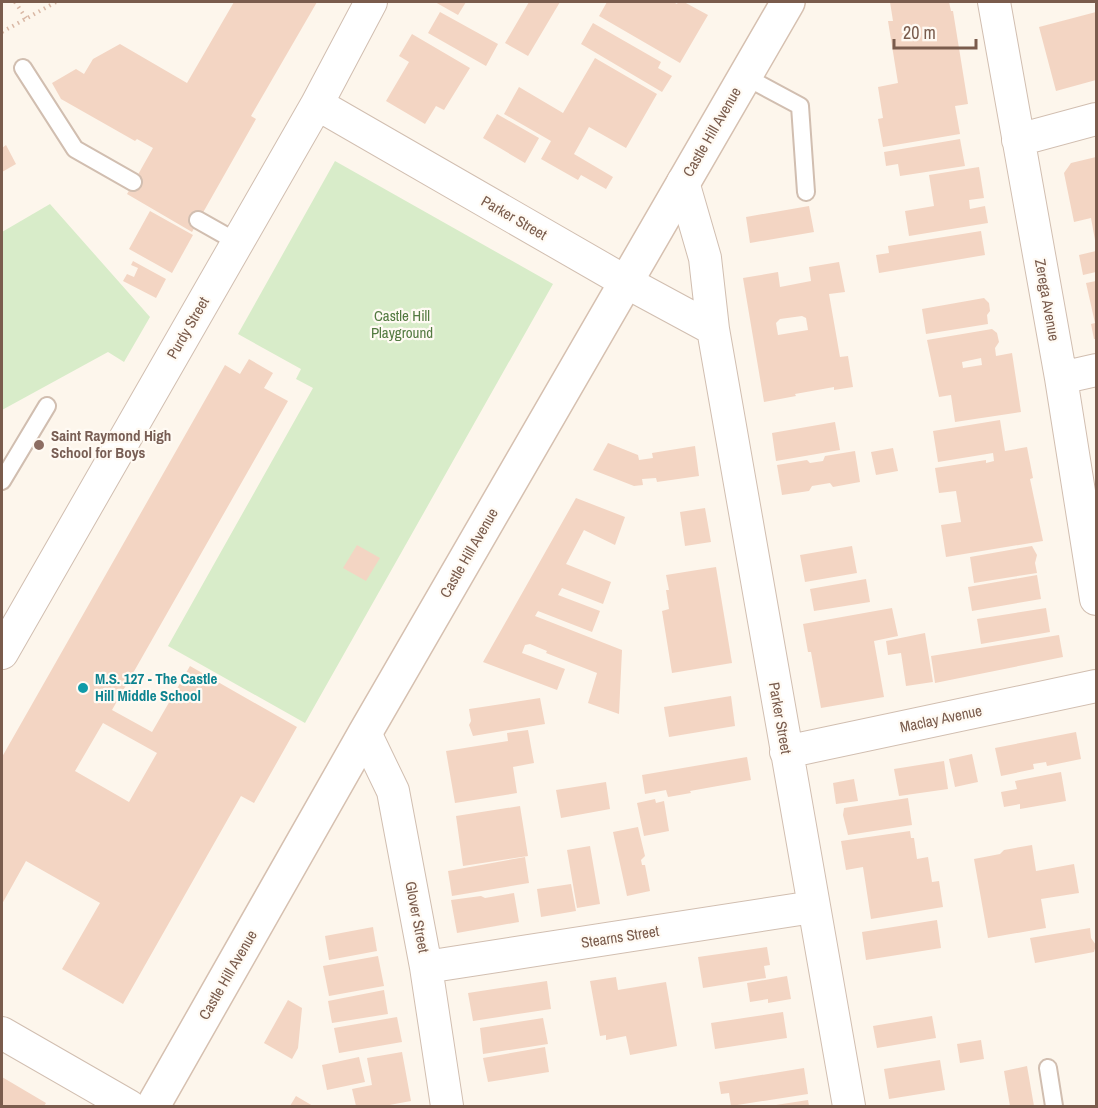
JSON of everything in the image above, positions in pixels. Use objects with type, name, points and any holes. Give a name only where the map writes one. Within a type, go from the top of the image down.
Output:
[{"type":"main road","name":"Castle Hill Avenue","points":[[153,1107],[365,733],[788,2]]},
{"type":"street","name":"Purdy Street","points":[[2,653],[317,104],[371,2]]},
{"type":"street","name":"Zerega Avenue","points":[[994,2],[1061,378],[1096,599]]},
{"type":"street","name":"Parker Street","points":[[317,104],[626,282],[713,329]]},
{"type":"street","points":[[1018,140],[1096,120]]},
{"type":"street","name":"Parker Street","points":[[683,182],[705,258],[713,329],[849,1107]]},
{"type":"street","points":[[1061,378],[1096,370]]},
{"type":"street","name":"Maclay Avenue","points":[[786,752],[1096,686]]},
{"type":"street","name":"Glover Street","points":[[365,733],[393,791],[426,967],[447,1107]]},
{"type":"street","name":"Stearns Street","points":[[426,967],[813,907]]},
{"type":"street","points":[[2,1033],[129,1107]]},
{"type":"lane","points":[[23,68],[75,148],[133,182]]},
{"type":"lane","points":[[744,76],[800,106],[806,192]]},
{"type":"lane","points":[[198,220],[237,242]]},
{"type":"lane","points":[[2,481],[47,406]]},
{"type":"lane","points":[[1048,1068],[1054,1107]]},
{"type":"path","points":[[15,2],[26,18]]},
{"type":"path","points":[[2,32],[56,2]]},
{"type":"green space","name":"Castle Hill Playground","points":[[335,161],[553,284],[305,723],[168,646],[313,388],[296,379],[301,369],[238,334]]},
{"type":"green space","name":"Saint Raymond High School for Boys","points":[[50,204],[150,317],[124,362],[108,352],[2,410],[2,232]]},
{"type":"building","points":[[234,2],[317,2],[251,116],[256,119],[192,232],[127,194],[153,148],[137,139],[135,141],[61,99],[52,83],[76,69],[84,74],[93,59],[120,44],[187,83]]},
{"type":"building","points":[[435,2],[466,2],[458,15]]},
{"type":"building","points":[[529,2],[560,2],[528,56],[505,43]]},
{"type":"building","points":[[607,2],[673,2],[677,4],[684,2],[708,15],[680,63],[599,16]]},
{"type":"building","points":[[890,2],[949,2],[951,11],[953,11],[968,104],[955,106],[960,134],[883,147],[878,119],[883,118],[878,87],[898,83],[888,21],[893,21]]},
{"type":"building","points":[[440,12],[498,44],[486,66],[428,33]]},
{"type":"building","points":[[1096,12],[1096,80],[1056,91],[1039,27]]},
{"type":"building","points":[[593,23],[661,62],[658,68],[672,76],[662,92],[581,44]]},
{"type":"building","points":[[412,34],[470,68],[444,110],[436,106],[425,124],[386,101],[409,62],[399,56]]},
{"type":"building","points":[[595,58],[657,94],[626,148],[589,127],[574,154],[613,177],[606,189],[581,175],[578,180],[541,159],[551,141],[504,114],[519,87],[563,113]]},
{"type":"building","points":[[497,114],[539,138],[525,163],[483,138]]},
{"type":"building","points":[[960,139],[965,166],[900,176],[898,164],[886,166],[884,152]]},
{"type":"building","points":[[6,145],[16,164],[2,172],[2,148]]},
{"type":"building","points":[[1096,157],[1095,240],[1091,218],[1074,222],[1064,173],[1071,163]]},
{"type":"building","points":[[979,167],[984,198],[969,200],[970,209],[985,206],[988,223],[909,236],[905,211],[934,206],[929,175]]},
{"type":"building","points":[[809,206],[814,232],[750,243],[746,217]]},
{"type":"building","points":[[150,211],[193,235],[172,273],[129,249]]},
{"type":"building","points":[[981,231],[985,255],[879,273],[876,255],[889,253],[888,246]]},
{"type":"building","points":[[1096,251],[1096,272],[1083,275],[1079,255]]},
{"type":"building","points":[[133,261],[166,279],[156,298],[123,281],[127,274],[134,277],[138,268],[131,265]]},
{"type":"building","points":[[839,262],[845,292],[829,294],[840,357],[848,356],[853,387],[834,390],[834,387],[764,402],[743,278],[778,272],[780,287],[811,281],[809,267]],"holes":[[[802,316],[806,318],[808,330],[778,335],[776,323],[780,319]]]},
{"type":"building","points":[[1096,281],[1096,339],[1094,339],[1091,324],[1095,323],[1086,283]]},
{"type":"building","points":[[984,298],[989,303],[988,324],[926,334],[922,309]]},
{"type":"building","points":[[992,329],[997,333],[999,342],[995,348],[996,356],[1012,353],[1021,412],[955,422],[951,395],[939,397],[927,340]],"holes":[[[981,358],[982,365],[963,368],[962,362]]]},
{"type":"building","name":"M.S. 127 - The Castle Hill Middle School","points":[[249,359],[273,373],[264,388],[288,401],[112,710],[152,732],[190,666],[297,727],[254,803],[241,796],[123,1004],[62,969],[100,903],[26,861],[2,904],[2,757],[225,365],[240,374]],"holes":[[[103,723],[157,753],[129,802],[75,771]]]},
{"type":"building","points":[[1000,420],[1005,451],[1027,447],[1033,478],[1030,479],[1043,541],[946,557],[941,525],[961,522],[956,491],[939,493],[935,468],[986,460],[986,463],[994,461],[993,453],[938,462],[933,431]]},
{"type":"building","points":[[835,422],[840,450],[776,461],[772,433]]},
{"type":"building","points":[[608,443],[638,455],[639,460],[653,458],[652,453],[695,446],[699,476],[657,482],[656,478],[642,479],[643,485],[634,486],[593,470]]},
{"type":"building","points":[[893,448],[898,471],[876,475],[871,452]]},
{"type":"building","points":[[855,451],[860,482],[833,487],[830,483],[812,486],[809,491],[782,495],[777,465],[807,460],[810,463],[823,461],[825,456]]},
{"type":"building","points":[[576,498],[625,517],[615,545],[584,530],[566,564],[611,582],[603,604],[562,588],[558,595],[600,611],[592,632],[538,611],[535,616],[622,650],[619,714],[588,703],[597,673],[546,653],[547,651],[530,644],[525,645],[522,653],[565,669],[557,690],[483,662]]},
{"type":"building","points":[[705,508],[711,542],[685,546],[680,512]]},
{"type":"building","points":[[357,545],[380,558],[366,581],[343,568]]},
{"type":"building","points":[[852,546],[857,573],[805,582],[800,555]]},
{"type":"building","points":[[1032,546],[1037,555],[1035,563],[1037,573],[974,583],[970,557]]},
{"type":"building","points":[[716,567],[732,663],[672,673],[662,611],[669,609],[666,575]]},
{"type":"building","points":[[1037,575],[1041,599],[972,611],[968,587]]},
{"type":"building","points":[[866,579],[870,602],[814,611],[810,589]]},
{"type":"building","points":[[892,608],[898,636],[874,641],[884,697],[821,708],[811,652],[808,652],[803,624]]},
{"type":"building","points":[[1046,608],[1050,632],[981,644],[977,619]]},
{"type":"building","points":[[925,633],[933,682],[906,686],[901,653],[888,655],[886,641]]},
{"type":"building","points":[[1059,635],[1063,657],[935,683],[931,656]]},
{"type":"building","points":[[731,696],[735,726],[669,737],[664,707]]},
{"type":"building","points":[[540,698],[545,724],[473,736],[469,725],[471,721],[469,709]]},
{"type":"building","points":[[528,730],[534,763],[513,767],[517,793],[455,803],[446,751],[508,741],[507,733]]},
{"type":"building","points":[[1076,732],[1081,759],[1047,766],[1046,762],[1033,764],[1034,769],[1001,776],[995,748]]},
{"type":"building","points":[[972,754],[978,782],[955,787],[949,759]]},
{"type":"building","points":[[747,757],[751,780],[668,797],[666,790],[645,794],[642,775]]},
{"type":"building","points":[[944,761],[948,789],[899,796],[894,769]]},
{"type":"building","points":[[1061,772],[1066,801],[1020,809],[1020,804],[1004,807],[1001,792],[1017,789],[1015,781]]},
{"type":"building","points":[[854,779],[858,801],[836,804],[833,783]]},
{"type":"building","points":[[606,782],[610,809],[561,818],[556,790]]},
{"type":"building","points":[[908,798],[912,825],[848,835],[843,815],[844,808]]},
{"type":"building","points":[[655,799],[656,803],[664,801],[669,831],[644,836],[637,803]]},
{"type":"building","points":[[520,806],[528,856],[463,866],[456,816]]},
{"type":"building","points":[[638,827],[645,856],[641,860],[642,865],[645,865],[650,891],[627,896],[613,832]]},
{"type":"building","points":[[910,831],[911,838],[914,838],[917,859],[928,857],[932,882],[939,881],[943,907],[871,919],[863,867],[846,870],[841,841]]},
{"type":"building","points":[[1032,845],[1036,871],[1074,864],[1079,893],[1041,899],[1046,928],[988,938],[974,859]]},
{"type":"building","points":[[590,846],[600,904],[577,908],[567,850]]},
{"type":"building","points":[[525,857],[529,883],[452,896],[448,871]]},
{"type":"building","points":[[571,884],[576,911],[541,917],[537,889]]},
{"type":"building","points":[[514,893],[519,922],[457,933],[451,900]]},
{"type":"building","points":[[937,920],[941,948],[866,960],[862,932]]},
{"type":"building","points":[[373,927],[377,951],[329,960],[325,936]]},
{"type":"building","points":[[1090,928],[1091,938],[1096,945],[1094,952],[1035,963],[1030,938]]},
{"type":"building","points":[[767,947],[770,965],[764,966],[766,978],[703,988],[698,957]]},
{"type":"building","points":[[378,956],[384,986],[329,996],[323,966]]},
{"type":"building","points":[[787,976],[791,999],[768,1003],[768,999],[750,1002],[747,983]]},
{"type":"building","points":[[616,977],[618,990],[666,982],[677,1046],[630,1055],[626,1036],[606,1040],[606,1035],[600,1036],[590,981]]},
{"type":"building","points":[[547,981],[551,1009],[473,1021],[468,993]]},
{"type":"building","points":[[384,990],[388,1014],[332,1023],[328,1001]]},
{"type":"building","points":[[288,1000],[302,1008],[298,1048],[292,1059],[264,1043]]},
{"type":"building","points":[[783,1012],[787,1038],[715,1049],[711,1023]]},
{"type":"building","points":[[932,1016],[936,1038],[877,1048],[873,1026]]},
{"type":"building","points":[[397,1017],[402,1042],[339,1053],[334,1028]]},
{"type":"building","points":[[543,1018],[548,1044],[483,1054],[480,1028]]},
{"type":"building","points":[[981,1040],[984,1059],[960,1063],[957,1044]]},
{"type":"building","points":[[545,1047],[549,1072],[488,1082],[483,1058]]},
{"type":"building","points":[[402,1052],[411,1101],[384,1106],[356,1106],[352,1089],[372,1085],[367,1058]]},
{"type":"building","points":[[359,1057],[365,1082],[327,1090],[322,1065]]},
{"type":"building","points":[[940,1060],[945,1090],[889,1099],[884,1069]]},
{"type":"building","points":[[1027,1066],[1034,1106],[1010,1106],[1004,1071]]},
{"type":"building","points":[[804,1068],[808,1094],[731,1106],[729,1093],[721,1094],[719,1082]]},
{"type":"building","points":[[2,1077],[46,1103],[44,1106],[2,1106]]},
{"type":"building","points":[[296,1096],[313,1106],[290,1106]]},
{"type":"building","points":[[808,1100],[809,1106],[776,1106],[776,1105]]},
{"type":"place","name":"Saint Raymond High School for Boys","points":[[39,445]]},
{"type":"place","name":"M.S. 127 - The Castle Hill Middle School","points":[[83,688]]}]
